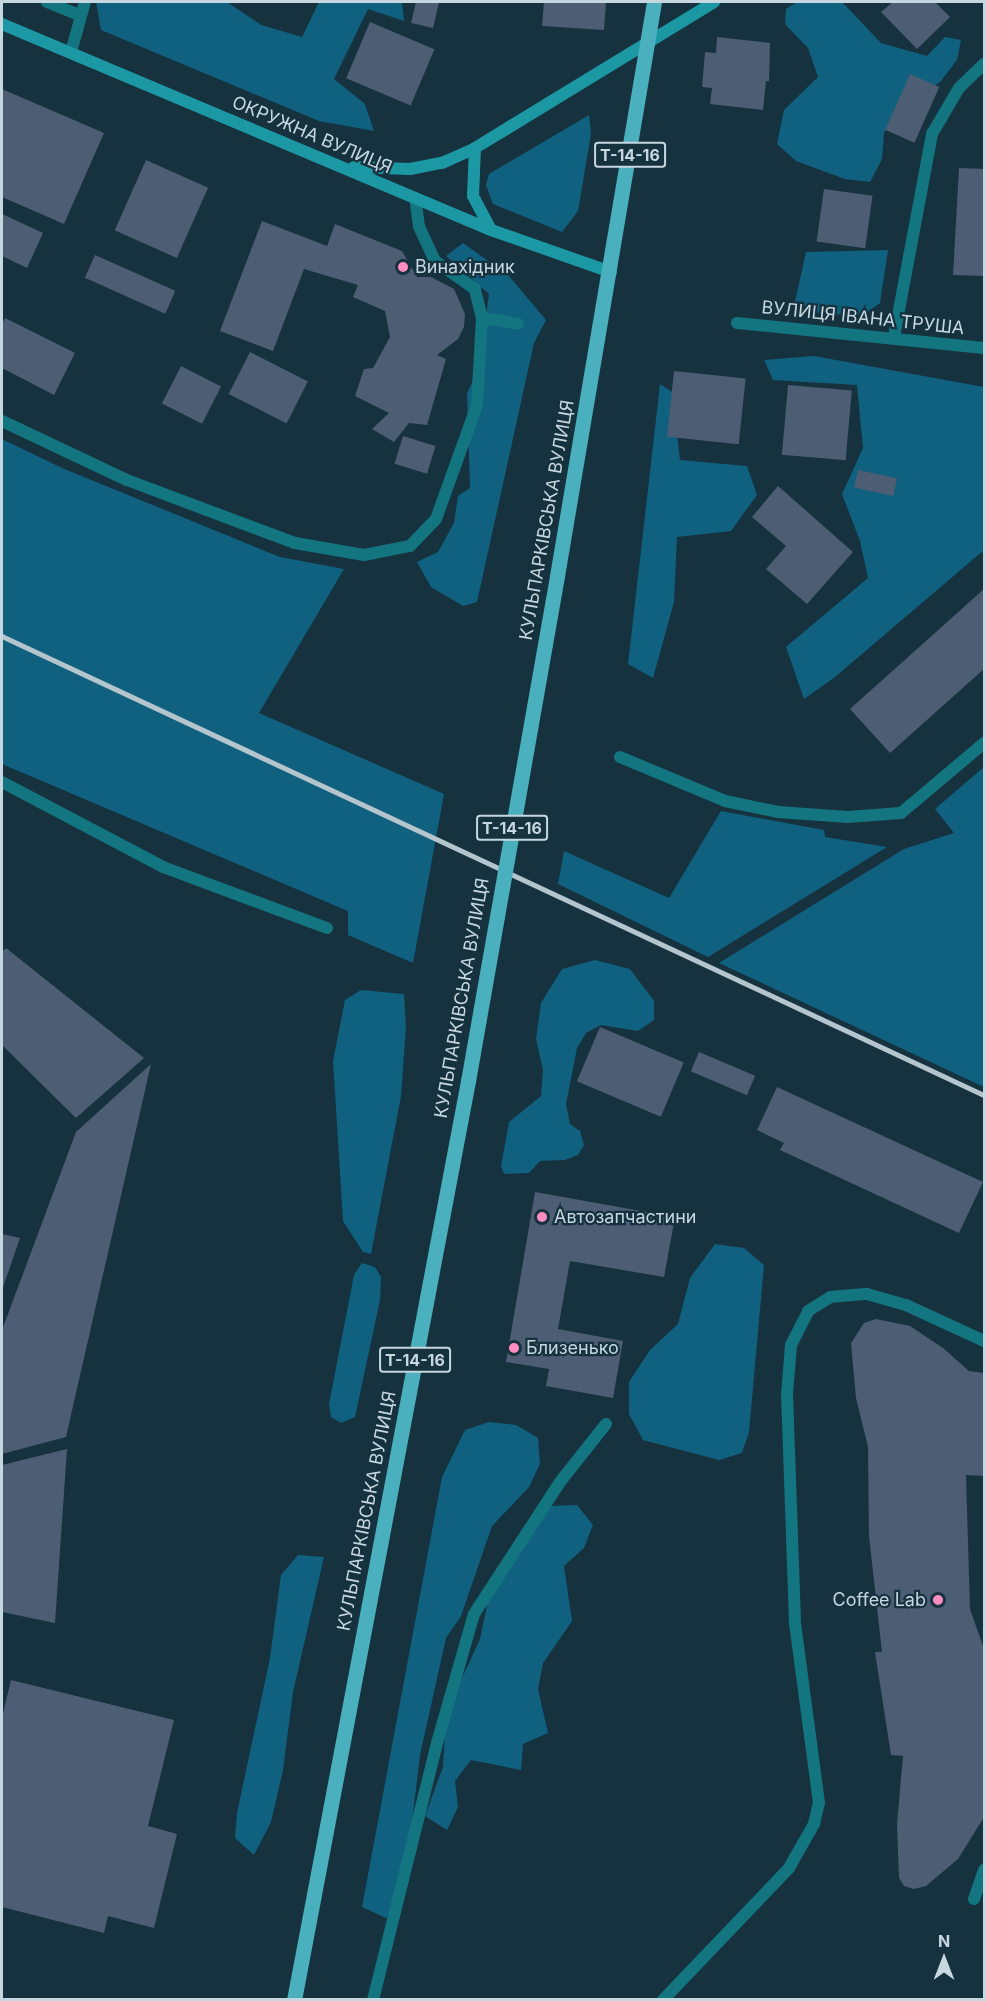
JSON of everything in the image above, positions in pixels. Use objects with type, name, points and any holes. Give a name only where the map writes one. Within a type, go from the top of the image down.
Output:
[{"type":"main road","name":"КУЛЬПАРКІВСЬКА ВУЛИЦЯ","points":[[294,2000],[468,1081],[611,272],[651,38],[654,2]]},
{"type":"main road","points":[[347,167],[410,169],[442,163],[475,148],[651,38],[714,2]]},
{"type":"main road","name":"ОКРУЖНА ВУЛИЦЯ","points":[[2,24],[347,167],[491,230],[611,272]]},
{"type":"main road","points":[[475,148],[473,195],[491,230]]},
{"type":"street","points":[[47,2],[79,15]]},
{"type":"street","points":[[71,52],[79,15],[85,2]]},
{"type":"street","points":[[894,337],[932,134],[959,88],[984,64]]},
{"type":"street","points":[[2,421],[127,480],[295,543],[364,555],[410,546],[436,519],[477,405],[482,318],[475,289],[435,261],[419,226],[415,198]]},
{"type":"street","points":[[482,318],[518,324]]},
{"type":"street","name":"ВУЛИЦЯ ІВАНА ТРУША","points":[[737,323],[894,337],[984,348]]},
{"type":"street","points":[[620,757],[725,801],[778,812],[848,817],[901,813],[984,743]]},
{"type":"street","points":[[2,782],[163,867],[327,928]]},
{"type":"street","points":[[663,2000],[789,1868],[814,1824],[819,1803],[795,1622],[787,1394],[791,1346],[808,1311],[830,1297],[867,1294],[906,1305],[984,1341]]},
{"type":"street","points":[[373,2000],[437,1743],[474,1614],[560,1482],[606,1424]]},
{"type":"street","points":[[974,1899],[984,1870]]},
{"type":"shaded area","points":[[96,2],[227,2],[261,25],[302,37],[319,2],[402,2],[404,21],[368,9],[334,79],[365,104],[374,131],[319,121],[101,30]]},
{"type":"shaded area","points":[[797,2],[842,2],[881,43],[927,56],[945,37],[961,40],[957,60],[941,81],[899,112],[884,133],[882,159],[870,182],[845,179],[796,161],[777,144],[784,110],[818,77],[808,48],[785,24],[786,9]]},
{"type":"shaded area","points":[[589,115],[591,134],[578,211],[562,232],[493,204],[486,185],[489,174]]},
{"type":"shaded area","points":[[463,243],[509,276],[546,320],[534,343],[477,602],[463,606],[431,587],[417,562],[438,552],[454,523],[458,496],[470,488],[467,393],[479,368],[489,294],[446,256]]},
{"type":"shaded area","points":[[888,250],[880,303],[862,316],[793,311],[806,252]]},
{"type":"shaded area","points":[[814,356],[984,387],[984,550],[835,677],[804,699],[786,647],[868,578],[860,541],[842,494],[863,448],[857,385],[773,380],[764,360]]},
{"type":"shaded area","points":[[660,384],[672,392],[680,460],[747,466],[757,495],[731,531],[677,537],[674,602],[653,678],[628,664]]},
{"type":"shaded area","points":[[2,439],[62,468],[280,557],[344,569],[259,713],[444,794],[413,963],[348,935],[348,911],[2,764]]},
{"type":"shaded area","points":[[984,767],[984,1087],[719,963],[904,849],[954,833],[935,809]]},
{"type":"shaded area","points":[[721,811],[824,830],[825,837],[887,847],[708,957],[558,884],[564,851],[669,898]]},
{"type":"shaded area","points":[[595,960],[630,969],[654,1001],[654,1020],[638,1031],[601,1025],[586,1033],[577,1048],[566,1104],[570,1124],[580,1131],[584,1145],[578,1155],[565,1160],[540,1161],[529,1173],[504,1174],[501,1166],[509,1122],[541,1096],[543,1070],[536,1039],[541,1003],[562,969]]},
{"type":"shaded area","points":[[361,990],[404,994],[406,1026],[401,1096],[371,1254],[363,1252],[343,1221],[333,1061],[345,1000]]},
{"type":"shaded area","points":[[715,1244],[744,1248],[764,1265],[749,1432],[742,1453],[719,1460],[643,1440],[629,1414],[629,1382],[650,1350],[678,1324],[690,1278]]},
{"type":"shaded area","points":[[362,1263],[375,1267],[381,1277],[380,1300],[355,1417],[341,1423],[331,1417],[329,1404],[354,1275]]},
{"type":"shaded area","points":[[489,1422],[516,1425],[538,1438],[540,1464],[529,1487],[492,1526],[461,1616],[446,1638],[420,1755],[403,1898],[386,1918],[362,1907],[442,1477],[465,1430]]},
{"type":"shaded area","points":[[577,1505],[593,1525],[584,1548],[564,1566],[572,1621],[543,1663],[538,1689],[548,1733],[523,1744],[521,1770],[471,1760],[455,1781],[458,1807],[447,1830],[425,1816],[443,1767],[446,1713],[480,1639],[491,1586],[550,1506]]},
{"type":"shaded area","points":[[298,1555],[324,1557],[293,1692],[283,1770],[271,1822],[254,1855],[235,1838],[237,1813],[270,1658],[281,1575]]},
{"type":"building","points":[[416,2],[439,2],[433,28],[411,23]]},
{"type":"building","points":[[544,2],[606,2],[604,30],[542,26]]},
{"type":"building","points":[[893,2],[935,2],[950,17],[917,49],[881,12]]},
{"type":"building","points":[[370,22],[434,49],[411,106],[346,78]]},
{"type":"building","points":[[717,37],[770,43],[769,81],[766,81],[763,110],[710,104],[712,88],[702,87],[705,52],[716,53]]},
{"type":"building","points":[[910,74],[939,87],[914,143],[885,130]]},
{"type":"building","points":[[2,89],[104,133],[64,224],[2,197]]},
{"type":"building","points":[[146,160],[208,188],[177,258],[115,230]]},
{"type":"building","points":[[959,168],[984,169],[984,276],[953,275]]},
{"type":"building","points":[[824,189],[873,196],[865,248],[817,241]]},
{"type":"building","points":[[2,214],[43,233],[27,268],[2,256]]},
{"type":"building","points":[[262,221],[327,246],[335,224],[402,251],[417,277],[431,277],[454,289],[465,314],[464,327],[458,339],[437,355],[446,359],[427,425],[409,423],[394,442],[372,429],[389,413],[355,396],[364,369],[373,368],[390,337],[385,311],[353,297],[358,285],[304,269],[273,351],[220,331]]},
{"type":"building","points":[[95,255],[175,291],[165,314],[85,278]]},
{"type":"building","points":[[5,318],[75,353],[54,395],[2,368],[2,324]]},
{"type":"building","points":[[250,352],[308,382],[287,423],[229,394]]},
{"type":"building","points":[[181,366],[221,386],[202,424],[162,403]]},
{"type":"building","points":[[674,371],[746,379],[739,444],[667,437]]},
{"type":"building","points":[[788,385],[852,391],[846,460],[782,455]]},
{"type":"building","points":[[403,436],[436,446],[427,474],[395,464]]},
{"type":"building","points":[[858,470],[897,478],[893,496],[854,488]]},
{"type":"building","points":[[778,486],[853,552],[807,604],[766,569],[786,546],[752,517]]},
{"type":"building","points":[[984,589],[984,669],[890,753],[850,709]]},
{"type":"building","points":[[6,948],[144,1058],[76,1118],[2,1045],[2,952]]},
{"type":"building","points":[[600,1027],[684,1063],[661,1117],[577,1081]]},
{"type":"building","points":[[699,1052],[755,1076],[747,1095],[691,1071]]},
{"type":"building","points":[[151,1064],[66,1437],[2,1454],[2,1330],[76,1132]]},
{"type":"building","points":[[777,1087],[983,1182],[959,1233],[780,1150],[784,1143],[757,1130]]},
{"type":"building","points":[[535,1192],[675,1217],[664,1277],[570,1261],[558,1329],[623,1341],[613,1398],[546,1386],[549,1369],[506,1362]]},
{"type":"building","points":[[2,1234],[20,1238],[2,1290]]},
{"type":"building","points":[[876,1319],[910,1326],[943,1348],[969,1371],[984,1373],[984,1476],[966,1475],[970,1609],[984,1649],[984,1817],[958,1859],[926,1886],[914,1889],[904,1886],[899,1878],[897,1824],[903,1756],[891,1755],[875,1652],[882,1652],[869,1536],[868,1447],[856,1398],[851,1343],[864,1323]]},
{"type":"building","points":[[67,1449],[55,1623],[2,1612],[2,1465]]},
{"type":"building","points":[[11,1680],[174,1720],[148,1826],[177,1834],[154,1928],[108,1916],[104,1933],[2,1907],[2,1718]]},
{"type":"railway","points":[[2,636],[984,1095]]},
{"type":"place","name":"Винахідник","points":[[403,267]]},
{"type":"place","name":"Автозапчастини","points":[[542,1217]]},
{"type":"place","name":"Близенько","points":[[514,1348]]},
{"type":"place","name":"Coffee Lab","points":[[938,1600]]}]
